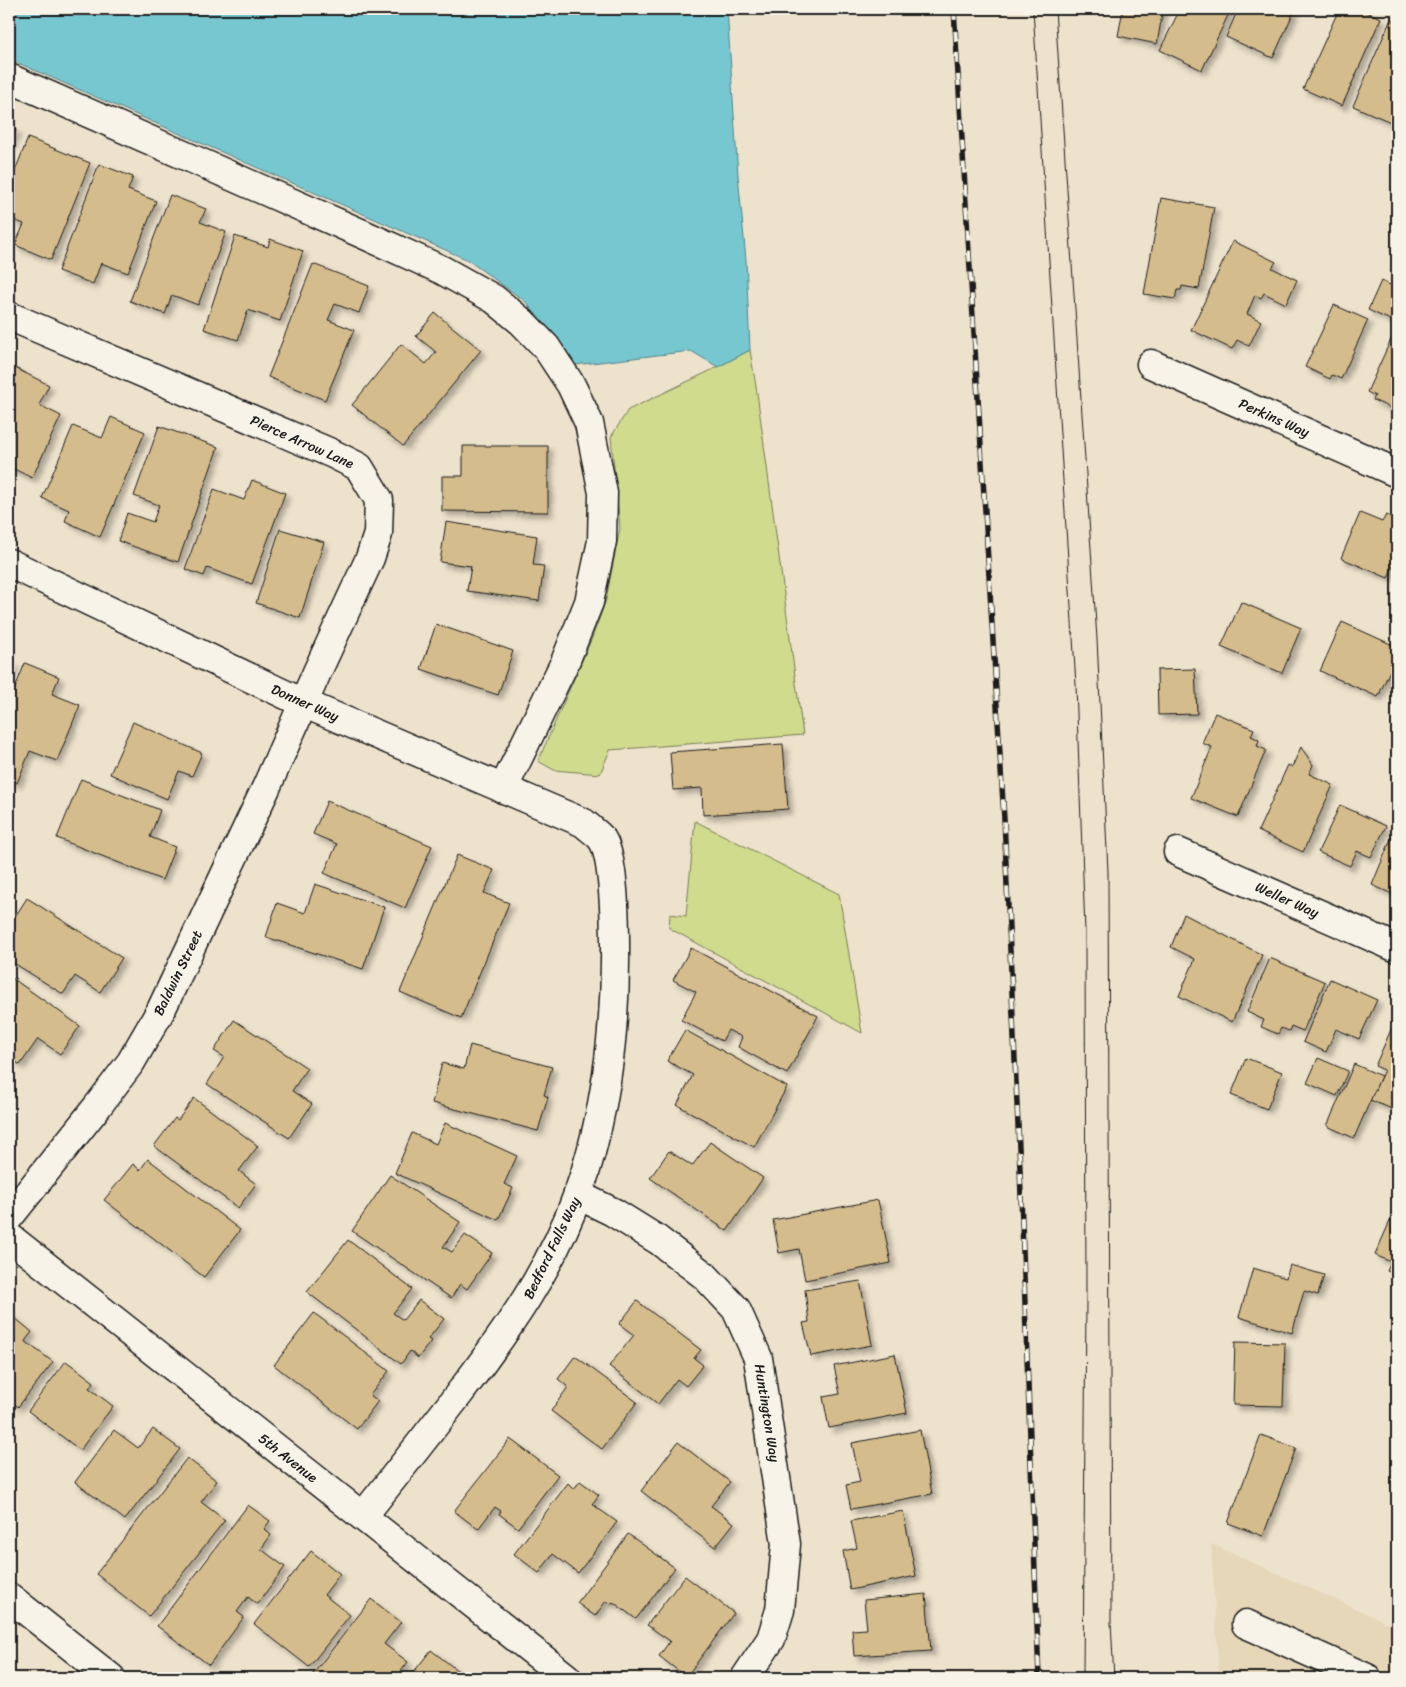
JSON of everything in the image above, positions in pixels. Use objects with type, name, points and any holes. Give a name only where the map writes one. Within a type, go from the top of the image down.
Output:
[{"type":"street","points":[[9,78],[365,234],[442,270],[494,299],[522,322],[546,347],[571,385],[589,423],[603,493],[602,541],[589,602],[565,662],[503,789]]},
{"type":"street","name":"Pierce Arrow Lane","points":[[9,316],[322,449],[359,467],[379,500],[378,534],[370,558],[303,703]]},
{"type":"street","name":"Perkins Way","points":[[1151,364],[1397,473]]},
{"type":"street","name":"Donner Way","points":[[9,563],[303,703],[584,823],[602,840]]},
{"type":"street","name":"Baldwin Street","points":[[9,1216],[97,1107],[125,1069],[161,1010],[266,788],[303,703]]},
{"type":"street","name":"Bedford Falls Way","points":[[363,1516],[403,1467],[522,1308],[555,1248],[578,1195],[597,1128],[610,1056],[616,985],[613,890],[610,866],[602,840]]},
{"type":"street","name":"Weller Way","points":[[1178,852],[1397,948]]},
{"type":"street","name":"Huntington Way","points":[[578,1195],[613,1212],[658,1240],[705,1276],[736,1309],[758,1358],[786,1544],[780,1610],[771,1640],[746,1678]]},
{"type":"street","name":"5th Avenue","points":[[9,1237],[567,1678]]},
{"type":"street","points":[[9,1597],[111,1678]]},
{"type":"street","points":[[1246,1624],[1367,1678]]},
{"type":"shaded area","points":[[1211,1544],[1397,1627],[1397,1678],[1219,1678]]},
{"type":"green space","points":[[750,350],[803,735],[610,750],[600,774],[554,770],[538,761],[592,638],[606,600],[620,528],[611,437],[628,410]]},
{"type":"green space","points":[[695,821],[839,894],[862,1033],[669,928],[670,914],[686,916]]},
{"type":"water","points":[[9,9],[727,9],[738,175],[746,260],[750,350],[718,367],[691,351],[575,365],[525,301],[466,259],[9,59]]},
{"type":"building","points":[[1123,9],[1163,9],[1157,44],[1118,36]]},
{"type":"building","points":[[1180,9],[1231,9],[1202,70],[1160,50]]},
{"type":"building","points":[[1238,9],[1295,9],[1273,58],[1226,37]]},
{"type":"building","points":[[1339,9],[1359,9],[1381,18],[1342,106],[1303,89]]},
{"type":"building","points":[[1391,19],[1397,22],[1397,112],[1393,123],[1353,106]]},
{"type":"building","points":[[9,127],[16,130],[9,149]]},
{"type":"building","points":[[28,138],[90,163],[51,260],[15,245],[24,224],[9,218],[9,186]]},
{"type":"building","points":[[99,164],[133,177],[128,190],[156,201],[128,273],[101,263],[93,284],[58,271]]},
{"type":"building","points":[[170,195],[206,209],[200,222],[226,232],[198,305],[172,295],[165,314],[130,301]]},
{"type":"building","points":[[1161,198],[1214,207],[1199,289],[1182,286],[1181,290],[1177,290],[1175,299],[1144,294]]},
{"type":"building","points":[[235,236],[268,247],[270,239],[303,251],[280,321],[248,310],[238,340],[204,329]]},
{"type":"building","points":[[1233,241],[1276,262],[1272,268],[1297,280],[1286,304],[1264,293],[1261,298],[1255,295],[1247,314],[1261,321],[1249,346],[1237,340],[1232,349],[1191,330]]},
{"type":"building","points":[[313,264],[369,286],[359,313],[335,304],[328,320],[354,330],[325,400],[268,377]]},
{"type":"building","points":[[1381,281],[1397,288],[1397,323],[1368,310]]},
{"type":"building","points":[[1334,305],[1368,320],[1341,379],[1332,375],[1330,379],[1305,367]]},
{"type":"building","points":[[435,313],[481,350],[403,446],[352,405],[401,344],[426,364],[436,352],[416,336]]},
{"type":"building","points":[[1394,333],[1397,335],[1397,411],[1373,400],[1375,396],[1367,392]]},
{"type":"building","points":[[13,367],[49,385],[39,405],[61,416],[32,478],[12,468],[9,474],[9,375]]},
{"type":"building","points":[[111,417],[145,432],[100,537],[65,521],[69,510],[42,498],[73,426],[102,438]]},
{"type":"building","points":[[159,426],[218,447],[178,562],[118,541],[127,513],[153,522],[159,505],[134,496]]},
{"type":"building","points":[[463,446],[548,446],[548,512],[442,511],[442,476],[463,476]]},
{"type":"building","points":[[252,480],[285,493],[252,584],[207,568],[204,576],[185,569],[214,489],[244,500]]},
{"type":"building","points":[[1360,513],[1382,522],[1386,515],[1397,519],[1397,556],[1388,578],[1341,558]]},
{"type":"building","points":[[446,522],[537,536],[533,565],[544,566],[539,601],[467,591],[471,566],[440,562]]},
{"type":"building","points":[[280,529],[324,542],[300,618],[256,603]]},
{"type":"building","points":[[1241,602],[1301,628],[1282,673],[1221,647]]},
{"type":"building","points":[[1342,622],[1397,647],[1397,655],[1378,697],[1320,671]]},
{"type":"building","points":[[436,624],[513,651],[498,695],[421,669]]},
{"type":"building","points":[[9,662],[14,664],[9,677]]},
{"type":"building","points":[[25,663],[59,677],[52,694],[80,705],[57,761],[30,751],[17,783],[9,780],[9,703]]},
{"type":"building","points":[[1195,669],[1197,714],[1158,715],[1157,670]]},
{"type":"building","points":[[1215,713],[1254,729],[1251,736],[1259,740],[1257,746],[1266,750],[1238,817],[1191,798],[1212,747],[1202,743]]},
{"type":"building","points":[[133,722],[202,753],[192,776],[179,771],[167,799],[110,774]]},
{"type":"building","points":[[783,744],[788,809],[703,815],[702,788],[673,790],[670,752]]},
{"type":"building","points":[[1301,747],[1313,765],[1309,774],[1333,785],[1303,852],[1258,831],[1288,765],[1292,767]]},
{"type":"building","points":[[81,779],[160,810],[150,837],[175,847],[162,880],[57,838]]},
{"type":"building","points":[[327,801],[432,846],[405,908],[324,873],[337,844],[313,834]]},
{"type":"building","points":[[1340,805],[1386,826],[1371,857],[1357,851],[1350,866],[1318,852]]},
{"type":"building","points":[[1397,824],[1397,896],[1372,885]]},
{"type":"building","points":[[457,855],[494,870],[484,893],[509,903],[461,1018],[400,992]]},
{"type":"building","points":[[315,884],[384,907],[363,969],[266,937],[277,903],[305,913]]},
{"type":"building","points":[[27,898],[122,958],[100,992],[75,976],[63,994],[9,960],[9,926]]},
{"type":"building","points":[[1184,914],[1262,955],[1232,1022],[1179,996],[1195,959],[1171,947]]},
{"type":"building","points":[[691,948],[818,1016],[787,1074],[738,1047],[742,1037],[728,1030],[722,1041],[681,1020],[696,992],[673,980]]},
{"type":"building","points":[[1270,958],[1325,982],[1303,1031],[1291,1026],[1289,1031],[1281,1028],[1278,1034],[1261,1027],[1264,1020],[1247,1012]]},
{"type":"building","points":[[9,976],[80,1026],[60,1054],[38,1039],[20,1065],[9,1057]]},
{"type":"building","points":[[1330,979],[1377,1000],[1359,1039],[1336,1029],[1326,1052],[1303,1042]]},
{"type":"building","points":[[1397,1016],[1397,1111],[1370,1100],[1384,1070],[1375,1066]]},
{"type":"building","points":[[234,1020],[307,1068],[292,1091],[312,1104],[289,1138],[207,1084],[224,1057],[214,1051]]},
{"type":"building","points":[[685,1030],[787,1087],[754,1147],[677,1105],[693,1075],[667,1061]]},
{"type":"building","points":[[470,1045],[552,1067],[544,1095],[548,1097],[538,1131],[432,1103],[442,1063],[464,1069]]},
{"type":"building","points":[[1246,1058],[1282,1072],[1267,1109],[1231,1095]]},
{"type":"building","points":[[1318,1058],[1348,1071],[1337,1096],[1307,1083]]},
{"type":"building","points":[[1354,1064],[1381,1076],[1354,1138],[1327,1126]]},
{"type":"building","points":[[194,1098],[258,1146],[239,1171],[256,1184],[238,1208],[154,1146],[175,1118],[178,1120]]},
{"type":"building","points":[[445,1123],[517,1156],[504,1184],[513,1188],[498,1220],[395,1173],[412,1133],[436,1144]]},
{"type":"building","points":[[710,1142],[763,1178],[727,1231],[650,1178],[669,1151],[692,1166]]},
{"type":"building","points":[[148,1159],[240,1230],[204,1277],[104,1200],[133,1164],[140,1170]]},
{"type":"building","points":[[390,1175],[460,1222],[443,1247],[452,1252],[465,1235],[492,1253],[467,1289],[460,1284],[451,1298],[352,1231]]},
{"type":"building","points":[[878,1200],[891,1263],[805,1280],[799,1249],[779,1253],[773,1220]]},
{"type":"building","points":[[1390,1221],[1397,1224],[1397,1275],[1387,1271],[1391,1262],[1375,1255]]},
{"type":"building","points":[[348,1240],[412,1289],[393,1313],[403,1320],[419,1300],[444,1319],[428,1339],[431,1341],[418,1358],[410,1351],[401,1364],[307,1292]]},
{"type":"building","points":[[1290,1265],[1324,1275],[1318,1295],[1304,1291],[1292,1333],[1239,1317],[1253,1268],[1286,1278]]},
{"type":"building","points":[[860,1281],[872,1345],[811,1356],[803,1323],[809,1322],[805,1290]]},
{"type":"building","points":[[637,1301],[701,1350],[694,1358],[703,1365],[686,1386],[677,1379],[658,1404],[609,1366],[634,1335],[619,1324]]},
{"type":"building","points":[[9,1313],[32,1332],[25,1341],[53,1362],[18,1407],[9,1399]]},
{"type":"building","points":[[314,1313],[389,1371],[370,1395],[378,1401],[357,1429],[274,1365]]},
{"type":"building","points":[[1235,1342],[1285,1343],[1283,1406],[1233,1405]]},
{"type":"building","points":[[895,1354],[907,1413],[829,1428],[823,1397],[840,1394],[834,1366]]},
{"type":"building","points":[[575,1356],[637,1402],[602,1449],[551,1411],[568,1387],[558,1379]]},
{"type":"building","points":[[66,1361],[94,1382],[89,1388],[113,1406],[80,1450],[28,1411]]},
{"type":"building","points":[[153,1429],[180,1449],[125,1520],[75,1482],[114,1430],[138,1448]]},
{"type":"building","points":[[920,1430],[932,1494],[851,1509],[846,1485],[860,1482],[852,1443]]},
{"type":"building","points":[[1261,1435],[1296,1448],[1263,1536],[1228,1523]]},
{"type":"building","points":[[510,1439],[558,1475],[518,1528],[499,1514],[501,1511],[495,1507],[478,1529],[454,1511]]},
{"type":"building","points":[[678,1442],[730,1482],[711,1506],[734,1523],[715,1547],[641,1491]]},
{"type":"building","points":[[187,1458],[217,1481],[201,1502],[225,1520],[149,1616],[96,1574]]},
{"type":"building","points":[[580,1481],[599,1495],[592,1504],[617,1522],[578,1573],[553,1554],[539,1573],[514,1554],[568,1483],[574,1489]]},
{"type":"building","points":[[248,1505],[270,1521],[264,1529],[271,1535],[261,1549],[285,1567],[257,1604],[248,1597],[237,1612],[244,1617],[209,1665],[157,1626]]},
{"type":"building","points":[[903,1511],[916,1576],[850,1590],[843,1551],[857,1548],[851,1521]]},
{"type":"building","points":[[628,1534],[675,1568],[636,1619],[613,1602],[610,1604],[606,1601],[595,1616],[577,1603]]},
{"type":"building","points":[[311,1551],[340,1574],[324,1595],[350,1615],[309,1667],[254,1624]]},
{"type":"building","points":[[685,1576],[734,1613],[686,1677],[659,1656],[670,1641],[647,1625]]},
{"type":"building","points":[[926,1594],[931,1651],[854,1656],[852,1630],[867,1629],[864,1600]]},
{"type":"building","points":[[371,1599],[401,1622],[384,1644],[408,1662],[396,1678],[310,1678]]},
{"type":"building","points":[[431,1650],[462,1674],[458,1678],[409,1678]]},
{"type":"tram line","points":[[1033,9],[1076,685],[1085,931],[1086,1299],[1083,1678]]},
{"type":"tram line","points":[[1055,9],[1097,639],[1108,872],[1111,1622],[1114,1678]]},
{"type":"railway","points":[[954,9],[1004,819],[1020,1169],[1039,1678]]}]
